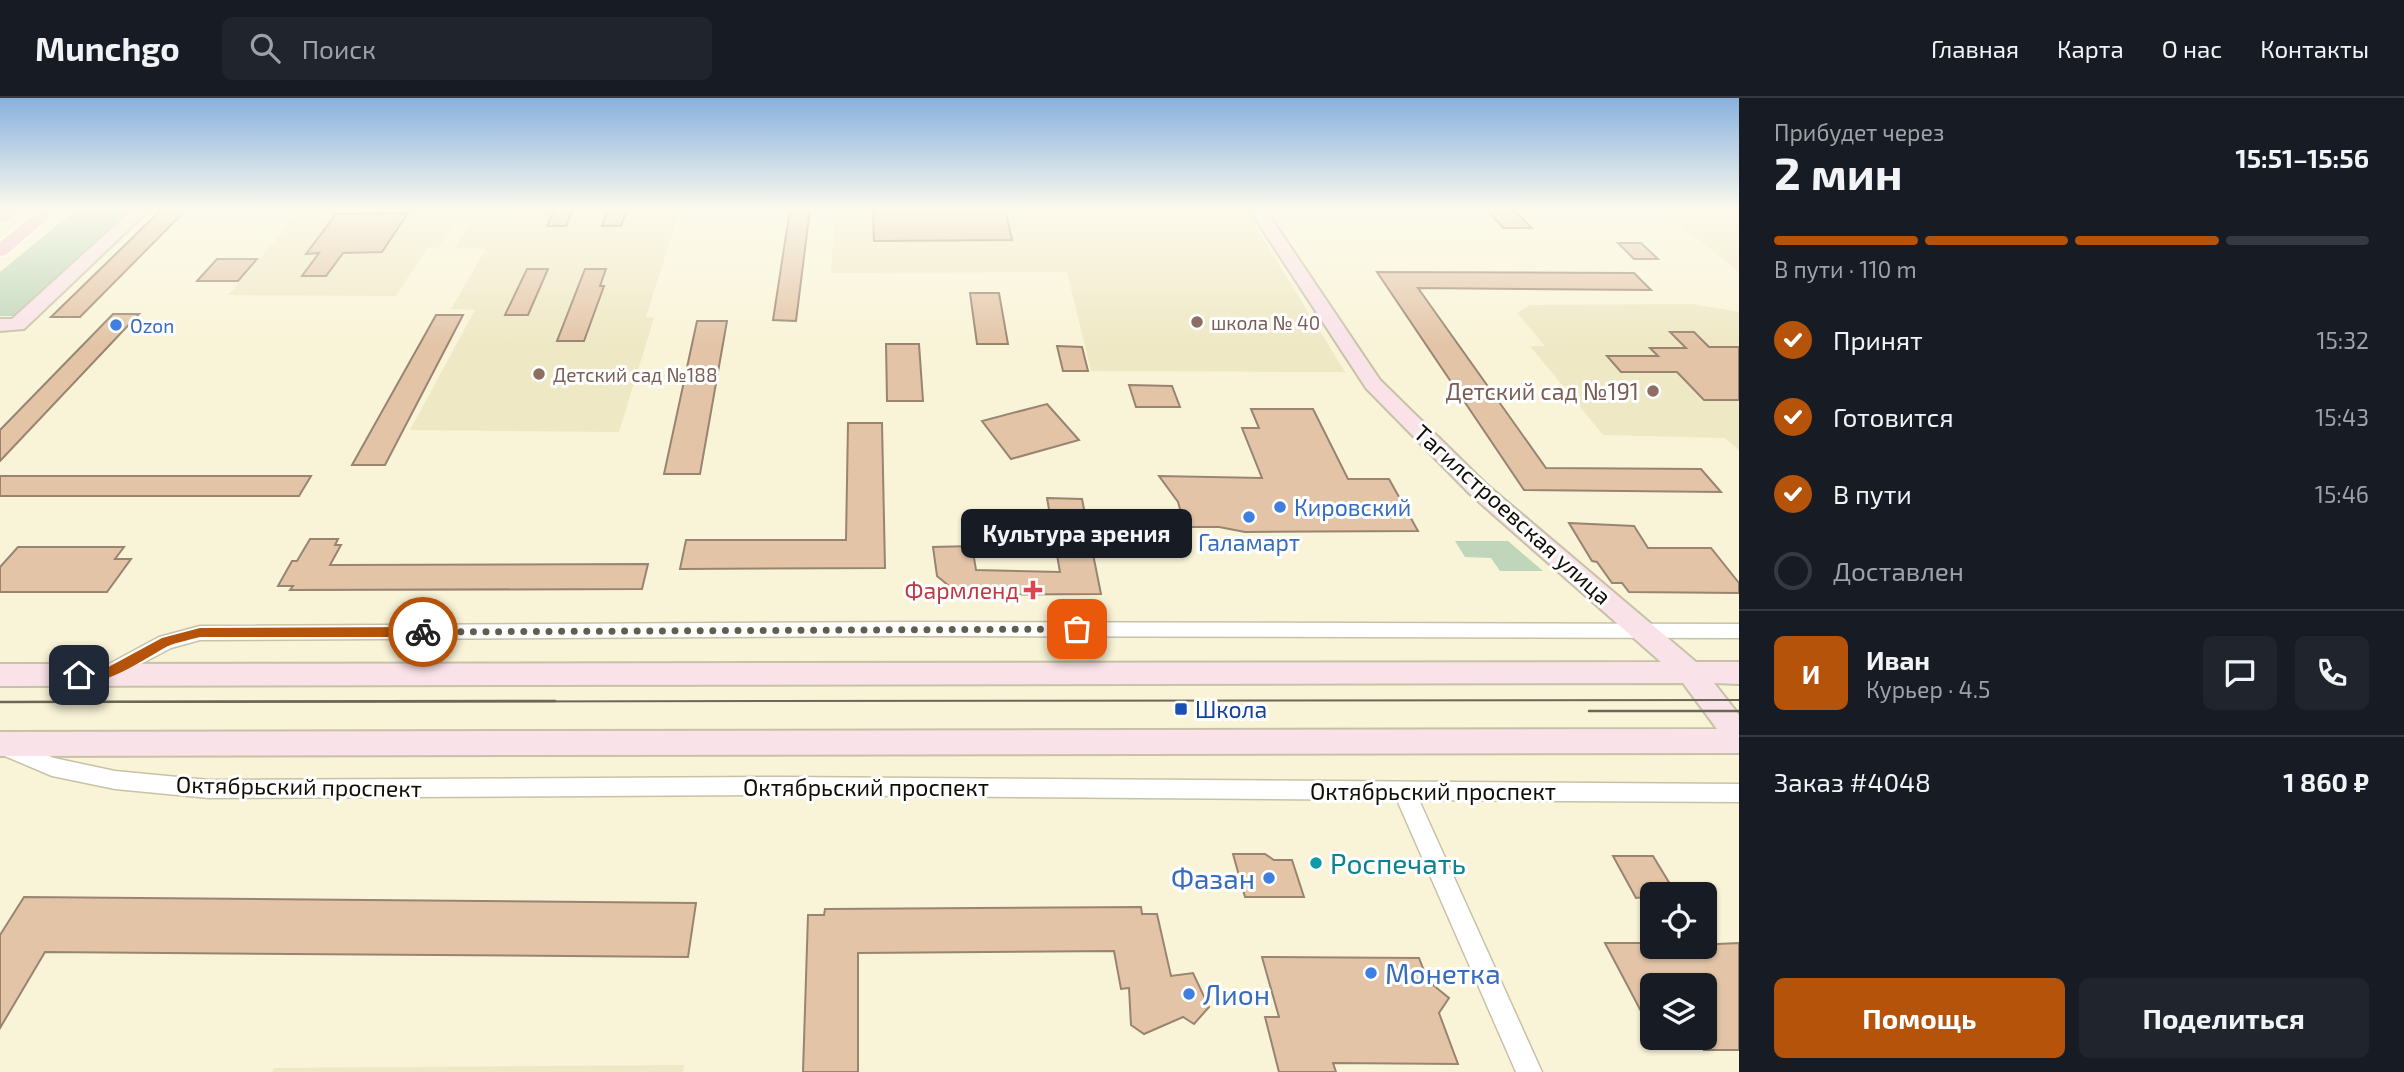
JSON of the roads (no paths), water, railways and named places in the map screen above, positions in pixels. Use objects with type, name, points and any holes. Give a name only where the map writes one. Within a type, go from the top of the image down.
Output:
[{"type":"main road","points":[[0,325],[16,325],[93,254]]},
{"type":"main road","name":"Тагилстроевская улица","points":[[1287,254],[1373,384],[1478,489],[1645,631],[1690,673],[1739,736]]},
{"type":"main road","points":[[0,675],[1739,673]]},
{"type":"main road","name":"Октябрьский проспект","points":[[0,745],[1739,741]]},
{"type":"street","points":[[105,675],[166,642],[200,633],[222,632],[915,629],[1739,631]]},
{"type":"street","name":"Октябрьский проспект","points":[[0,745],[52,767],[115,780],[209,789],[783,786],[1739,793]]},
{"type":"street","points":[[1404,791],[1529,1072]]},
{"type":"tram line","points":[[555,701],[0,702],[1739,700]]},
{"type":"tram line","points":[[1589,711],[1739,711]]},
{"type":"place","name":"школа № 40","points":[[1197,322]]},
{"type":"place","name":"Ozon","points":[[116,325]]},
{"type":"place","name":"Детский сад №188","points":[[539,374]]},
{"type":"place","name":"Детский сад №191","points":[[1653,391]]},
{"type":"place","name":"Кировский","points":[[1280,507]]},
{"type":"place","name":"Галамарт","points":[[1249,517]]},
{"type":"place","name":"Фармленд","points":[[1033,590]]},
{"type":"place","name":"Культура зрения","points":[[1077,629]]},
{"type":"place","name":"Школа","points":[[1181,709]]},
{"type":"place","name":"Роспечать","points":[[1316,863]]},
{"type":"place","name":"Фазан","points":[[1269,878]]},
{"type":"place","name":"Монетка","points":[[1371,973]]},
{"type":"place","name":"Лион","points":[[1189,994]]}]
